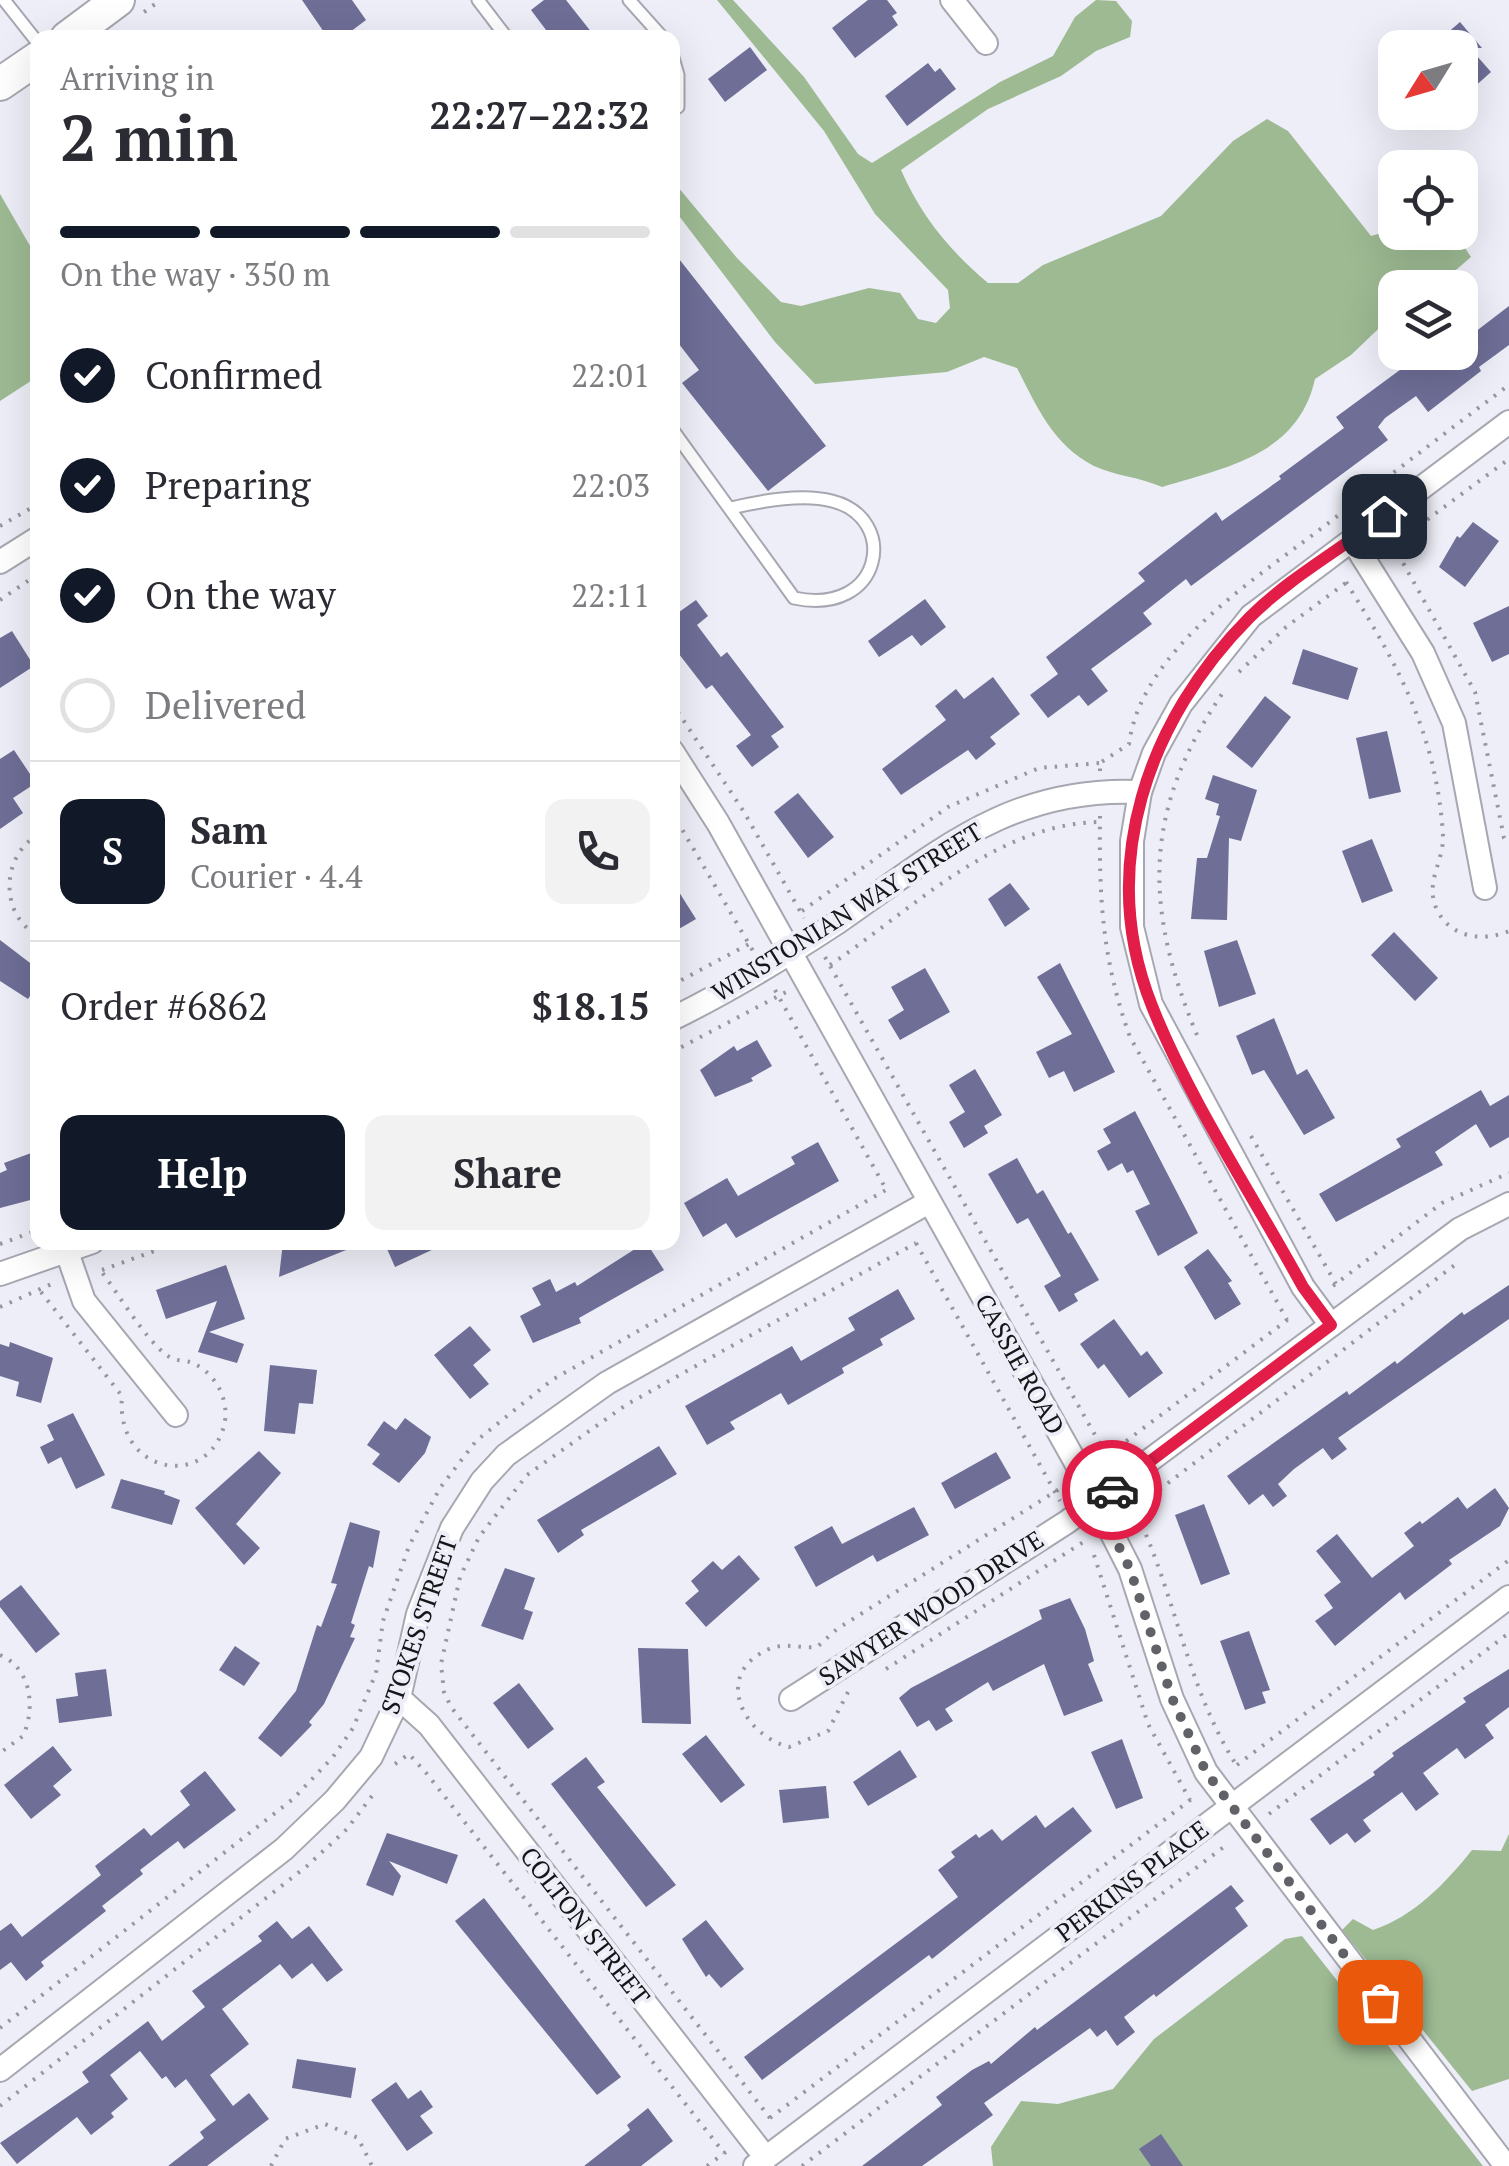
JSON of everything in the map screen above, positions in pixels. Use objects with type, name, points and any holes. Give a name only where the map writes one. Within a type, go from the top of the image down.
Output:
[{"type":"main road","points":[[73,30],[118,0]]},
{"type":"main road","points":[[0,84],[30,63]]},
{"type":"street","points":[[952,0],[986,43]]},
{"type":"street","points":[[1331,1325],[1303,1287],[1151,1004],[1132,927],[1132,841],[1140,792],[1154,753],[1181,704],[1234,635],[1270,598],[1509,422]]},
{"type":"street","points":[[1352,540],[1428,662],[1454,723],[1485,888]]},
{"type":"street","points":[[0,562],[30,543]]},
{"type":"street","name":"CASSIE ROAD","points":[[680,764],[718,823],[1096,1501],[1130,1569],[1172,1698],[1213,1783],[1506,2166]]},
{"type":"street","name":"WINSTONIAN WAY STREET","points":[[680,1015],[789,953],[993,820],[1069,793],[1140,792]]},
{"type":"street","name":"STOKES STREET","points":[[0,2070],[314,1822],[370,1756],[399,1698],[432,1570],[466,1503],[506,1455],[607,1383],[929,1202]]},
{"type":"street","name":"SAWYER WOOD DRIVE","points":[[791,1699],[1073,1517],[1460,1229],[1509,1204]]},
{"type":"street","points":[[0,1274],[72,1250]]},
{"type":"street","points":[[67,1252],[84,1301],[176,1415]]},
{"type":"street","name":"PERKINS PLACE","points":[[761,2162],[1509,1597]]},
{"type":"street","name":"COLTON STREET","points":[[399,1698],[429,1726],[748,2135],[761,2162]]},
{"type":"lane","points":[[4,0],[49,30]]},
{"type":"lane","points":[[478,0],[501,30]]},
{"type":"lane","points":[[630,0],[656,30]]},
{"type":"lane","points":[[680,440],[794,598],[820,604],[846,597],[861,584],[875,558],[870,535],[852,508],[829,500],[731,508]]},
{"type":"path","points":[[1287,1320],[1130,1037],[1116,997],[1100,918],[1100,763],[1130,744],[1142,706],[1160,675],[1216,606],[1509,385]]},
{"type":"path","points":[[1200,1044],[1163,944],[1158,886],[1170,798],[1186,752],[1231,681],[1286,626],[1509,458]]},
{"type":"path","points":[[0,526],[30,509]]},
{"type":"path","points":[[0,600],[30,579]]},
{"type":"path","points":[[1346,582],[1417,705],[1443,839],[1434,871],[1436,908],[1458,931],[1472,936],[1491,938],[1509,931]]},
{"type":"path","points":[[680,1048],[804,981],[994,852],[1060,826],[1100,822]]},
{"type":"path","points":[[680,826],[1073,1517],[1089,1538],[1148,1724],[1190,1800]]},
{"type":"path","points":[[30,840],[12,852],[0,885],[3,901],[14,919],[30,929]]},
{"type":"path","points":[[1244,1123],[1336,1284]]},
{"type":"path","points":[[0,1244],[30,1233]]},
{"type":"path","points":[[770,2118],[451,1707],[444,1692],[442,1664],[460,1577],[478,1537],[527,1475],[626,1406],[916,1243]]},
{"type":"path","points":[[707,2166],[1509,1560]]},
{"type":"path","points":[[802,2166],[1509,1632]]},
{"type":"path","points":[[0,1655],[19,1670],[30,1702],[23,1736],[0,1753]]},
{"type":"path","points":[[389,1770],[409,1754],[428,1774],[724,2153]]},
{"type":"path","points":[[0,2106],[307,1866],[347,1829],[380,1784]]},
{"type":"path","points":[[271,2166],[285,2138],[326,2124],[358,2138],[372,2166]]},
{"type":"green space","points":[[717,0],[733,0],[804,77],[858,154],[872,163],[1000,82],[1053,56],[1075,17],[1096,0],[1116,1],[1132,21],[1130,37],[1096,51],[1061,76],[988,109],[901,170],[938,232],[988,283],[1018,283],[1043,265],[1161,216],[1233,141],[1267,119],[1288,131],[1371,236],[1378,234],[1378,250],[1466,250],[1471,257],[1456,270],[1378,270],[1378,329],[1351,355],[1315,379],[1306,405],[1293,425],[1257,454],[1162,487],[1102,469],[1080,457],[1048,424],[1017,368],[984,357],[947,372],[815,384],[775,342],[680,217],[680,189],[737,258],[781,302],[801,306],[869,288],[900,293],[918,319],[936,323],[950,308],[948,290],[875,214],[824,131]]},
{"type":"green space","points":[[0,194],[30,246],[30,382],[0,401]]},
{"type":"green space","points":[[1509,1834],[1509,2079],[1472,2091],[1342,1930],[1353,1919],[1373,1930],[1402,1917],[1440,1886],[1472,1850],[1501,1851]]},
{"type":"green space","points":[[1302,1936],[1483,2166],[993,2166],[991,2147],[1021,2101],[1058,2104],[1113,2089],[1154,2039],[1285,1939]]},
{"type":"building","points":[[302,0],[352,0],[366,20],[353,30],[323,30]]},
{"type":"building","points":[[544,0],[566,0],[590,30],[546,30],[531,10]]},
{"type":"building","points":[[868,0],[887,0],[897,13],[892,16],[898,25],[855,58],[832,28]]},
{"type":"building","points":[[1460,22],[1467,30],[1451,30]]},
{"type":"building","points":[[750,47],[767,70],[725,102],[708,79]]},
{"type":"building","points":[[1478,57],[1491,72],[1478,84]]},
{"type":"building","points":[[928,63],[935,72],[940,68],[956,89],[907,126],[885,96]]},
{"type":"building","points":[[680,260],[826,446],[768,491],[682,383],[699,370],[680,345]]},
{"type":"building","points":[[1509,306],[1509,345],[1479,367],[1481,371],[1428,412],[1416,396],[1385,418],[1378,427],[1388,440],[1191,586],[1186,579],[1143,613],[1152,624],[1091,669],[1108,691],[1088,706],[1079,695],[1048,718],[1030,695],[1058,674],[1046,657],[1145,581],[1138,573],[1216,512],[1222,521],[1281,479],[1279,476],[1344,428],[1336,417],[1400,370],[1478,370],[1478,330]]},
{"type":"building","points":[[1473,522],[1499,541],[1465,587],[1439,567],[1457,536],[1460,538]]},
{"type":"building","points":[[925,599],[946,627],[921,646],[912,635],[879,657],[868,641]]},
{"type":"building","points":[[696,600],[708,616],[697,625],[721,657],[727,652],[784,727],[771,736],[779,747],[752,767],[736,746],[751,735],[712,685],[706,689],[680,655],[680,611]]},
{"type":"building","points":[[1509,606],[1509,654],[1492,662],[1473,623]]},
{"type":"building","points":[[12,631],[30,660],[30,669],[0,688],[0,638]]},
{"type":"building","points":[[1303,649],[1358,668],[1348,700],[1292,684]]},
{"type":"building","points":[[993,677],[1020,714],[990,737],[996,744],[976,760],[968,750],[901,795],[882,769],[946,720],[935,706],[956,689],[964,699]]},
{"type":"building","points":[[1265,696],[1291,717],[1252,768],[1226,747]]},
{"type":"building","points":[[1387,731],[1401,792],[1369,799],[1356,738]]},
{"type":"building","points":[[14,750],[30,774],[30,787],[13,798],[23,813],[0,829],[0,759]]},
{"type":"building","points":[[1213,775],[1257,790],[1241,841],[1229,838],[1227,920],[1191,919],[1197,858],[1207,858],[1220,816],[1216,815],[1219,804],[1205,799]]},
{"type":"building","points":[[798,793],[834,837],[808,858],[774,812]]},
{"type":"building","points":[[1372,839],[1393,891],[1362,903],[1342,851]]},
{"type":"building","points":[[1010,883],[1030,909],[1005,927],[988,899]]},
{"type":"building","points":[[680,894],[696,919],[680,928]]},
{"type":"building","points":[[1394,932],[1438,978],[1415,1001],[1371,955]]},
{"type":"building","points":[[0,940],[30,963],[30,996],[28,999],[0,981]]},
{"type":"building","points":[[1237,940],[1256,994],[1219,1007],[1204,951]]},
{"type":"building","points":[[1060,963],[1115,1072],[1074,1092],[1064,1071],[1049,1078],[1036,1052],[1072,1034],[1037,977]]},
{"type":"building","points":[[925,968],[950,1012],[900,1040],[888,1020],[904,1010],[891,987]]},
{"type":"building","points":[[1274,1018],[1297,1075],[1307,1069],[1335,1118],[1304,1135],[1264,1070],[1252,1075],[1236,1036]]},
{"type":"building","points":[[757,1040],[772,1066],[751,1078],[753,1081],[715,1097],[700,1070],[734,1046],[737,1051]]},
{"type":"building","points":[[975,1069],[1002,1115],[984,1126],[988,1133],[964,1148],[949,1122],[965,1112],[949,1085]]},
{"type":"building","points":[[1481,1090],[1490,1106],[1509,1095],[1509,1137],[1490,1148],[1476,1124],[1435,1152],[1443,1165],[1336,1222],[1319,1194],[1401,1147],[1396,1139]]},
{"type":"building","points":[[1135,1111],[1198,1233],[1158,1256],[1135,1211],[1150,1204],[1133,1170],[1127,1173],[1122,1163],[1108,1171],[1097,1151],[1111,1143],[1103,1129]]},
{"type":"building","points":[[818,1142],[839,1181],[736,1238],[726,1223],[703,1237],[684,1203],[727,1178],[738,1196],[795,1164],[791,1157]]},
{"type":"building","points":[[30,1153],[30,1200],[0,1208],[0,1173],[7,1170],[4,1163]]},
{"type":"building","points":[[1017,1158],[1037,1194],[1043,1190],[1099,1280],[1074,1294],[1078,1301],[1059,1312],[1044,1286],[1061,1276],[1028,1218],[1017,1224],[988,1174]]},
{"type":"building","points":[[1208,1249],[1232,1281],[1228,1283],[1241,1304],[1215,1320],[1184,1267]]},
{"type":"building","points":[[282,1250],[346,1250],[279,1277]]},
{"type":"building","points":[[388,1250],[432,1250],[395,1267]]},
{"type":"building","points":[[633,1250],[651,1250],[664,1270],[579,1318],[581,1323],[533,1343],[520,1316],[541,1305],[532,1288],[550,1279],[556,1292],[575,1282],[577,1286]]},
{"type":"building","points":[[226,1265],[245,1319],[209,1332],[244,1344],[237,1363],[198,1352],[217,1301],[166,1319],[156,1290]]},
{"type":"building","points":[[1509,1285],[1509,1319],[1338,1438],[1347,1449],[1332,1460],[1323,1448],[1294,1469],[1278,1484],[1287,1496],[1273,1507],[1263,1494],[1249,1505],[1227,1476],[1347,1391],[1349,1395],[1395,1361],[1397,1364],[1462,1312],[1464,1315]]},
{"type":"building","points":[[898,1289],[915,1319],[880,1339],[883,1345],[842,1368],[844,1373],[788,1405],[781,1393],[730,1422],[735,1429],[707,1445],[685,1406],[792,1346],[801,1361],[855,1330],[848,1318]]},
{"type":"building","points":[[1114,1319],[1141,1356],[1147,1351],[1163,1373],[1129,1398],[1104,1364],[1098,1369],[1080,1344]]},
{"type":"building","points":[[470,1326],[491,1350],[473,1365],[489,1384],[470,1399],[434,1355]]},
{"type":"building","points":[[10,1342],[53,1358],[41,1403],[16,1396],[19,1382],[0,1376],[0,1344],[9,1347]]},
{"type":"building","points":[[270,1365],[317,1370],[313,1404],[299,1403],[295,1434],[264,1431]]},
{"type":"building","points":[[73,1413],[105,1475],[76,1489],[61,1457],[48,1464],[40,1447],[54,1440],[47,1425]]},
{"type":"building","points":[[405,1418],[431,1437],[425,1453],[399,1483],[372,1464],[380,1454],[367,1445],[384,1421],[396,1430]]},
{"type":"building","points":[[659,1446],[677,1474],[581,1530],[584,1535],[558,1553],[537,1520]]},
{"type":"building","points":[[259,1451],[281,1473],[236,1524],[260,1548],[244,1565],[195,1508]]},
{"type":"building","points":[[996,1452],[1011,1478],[955,1509],[941,1483]]},
{"type":"building","points":[[121,1479],[165,1491],[164,1494],[180,1500],[172,1525],[111,1508]]},
{"type":"building","points":[[1495,1488],[1509,1508],[1500,1526],[1449,1560],[1452,1564],[1405,1600],[1400,1592],[1335,1646],[1315,1621],[1333,1608],[1324,1595],[1341,1582],[1316,1551],[1337,1534],[1372,1578],[1414,1546],[1404,1533],[1420,1521],[1422,1524],[1458,1497],[1467,1509]]},
{"type":"building","points":[[1204,1504],[1230,1574],[1201,1585],[1175,1515]]},
{"type":"building","points":[[914,1507],[929,1535],[877,1562],[873,1555],[816,1587],[794,1547],[832,1526],[842,1544]]},
{"type":"building","points":[[350,1522],[380,1531],[373,1568],[369,1566],[351,1623],[355,1625],[350,1637],[355,1638],[324,1704],[309,1722],[312,1725],[281,1757],[258,1738],[296,1691],[317,1625],[321,1627],[337,1584],[331,1583]]},
{"type":"building","points":[[739,1555],[760,1579],[706,1627],[685,1603],[699,1591],[691,1581],[713,1561],[722,1570]]},
{"type":"building","points":[[505,1568],[535,1578],[524,1609],[533,1612],[523,1640],[481,1626]]},
{"type":"building","points":[[21,1585],[60,1634],[36,1653],[0,1607],[0,1601]]},
{"type":"building","points":[[1070,1598],[1085,1629],[1094,1661],[1088,1664],[1103,1701],[1064,1716],[1044,1664],[993,1691],[988,1682],[945,1709],[953,1721],[936,1731],[929,1720],[917,1727],[899,1698],[1042,1619],[1039,1610]]},
{"type":"building","points":[[1249,1631],[1270,1690],[1262,1692],[1266,1703],[1245,1710],[1220,1641]]},
{"type":"building","points":[[235,1646],[260,1663],[244,1686],[219,1670]]},
{"type":"building","points":[[638,1648],[688,1649],[691,1724],[642,1723]]},
{"type":"building","points":[[106,1669],[112,1716],[59,1723],[56,1699],[78,1696],[75,1673]]},
{"type":"building","points":[[1509,1669],[1509,1707],[1485,1725],[1494,1738],[1465,1759],[1457,1748],[1423,1773],[1439,1794],[1416,1811],[1402,1792],[1363,1820],[1371,1831],[1355,1843],[1347,1833],[1330,1845],[1310,1819],[1375,1775],[1373,1772],[1394,1756],[1392,1753],[1466,1702],[1463,1698]]},
{"type":"building","points":[[519,1683],[554,1729],[528,1749],[493,1703]]},
{"type":"building","points":[[706,1735],[745,1785],[721,1803],[682,1754]]},
{"type":"building","points":[[1122,1739],[1143,1798],[1116,1809],[1091,1752]]},
{"type":"building","points":[[53,1746],[72,1770],[53,1786],[61,1795],[31,1819],[4,1785]]},
{"type":"building","points":[[900,1750],[917,1777],[868,1806],[853,1782]]},
{"type":"building","points":[[586,1757],[605,1782],[597,1787],[676,1885],[646,1907],[551,1784]]},
{"type":"building","points":[[205,1771],[236,1810],[184,1849],[178,1841],[140,1870],[143,1874],[102,1906],[106,1911],[41,1962],[44,1966],[26,1981],[11,1962],[0,1970],[0,1931],[11,1923],[22,1937],[101,1875],[95,1866],[144,1828],[151,1836],[190,1805],[180,1791]]},
{"type":"building","points":[[826,1786],[829,1818],[783,1823],[779,1790]]},
{"type":"building","points":[[1073,1807],[1092,1831],[932,1959],[929,1955],[762,2080],[744,2057],[958,1897],[938,1870],[955,1857],[951,1852],[976,1834],[979,1838],[992,1829],[1002,1841],[1036,1815],[1045,1828]]},
{"type":"building","points":[[387,1833],[458,1855],[447,1884],[389,1861],[401,1876],[393,1896],[366,1885]]},
{"type":"building","points":[[1231,1885],[1244,1901],[1235,1908],[1248,1926],[1124,2017],[1135,2032],[1117,2046],[1106,2030],[1097,2037],[1090,2028],[984,2103],[993,2115],[922,2166],[862,2166],[942,2105],[936,2097],[972,2070],[989,2061],[991,2064],[1035,2027],[1037,2030]]},
{"type":"building","points":[[484,1898],[621,2077],[597,2095],[455,1921]]},
{"type":"building","points":[[706,1920],[744,1969],[721,1988],[709,1974],[706,1977],[682,1939]]},
{"type":"building","points":[[277,1921],[292,1939],[309,1926],[343,1970],[327,1982],[312,1963],[292,1979],[280,1964],[222,2009],[249,2044],[210,2075],[233,2106],[249,2093],[269,2119],[207,2166],[168,2166],[204,2138],[200,2132],[216,2120],[186,2079],[175,2088],[166,2076],[162,2079],[140,2051],[110,2075],[128,2099],[111,2113],[114,2117],[91,2135],[77,2117],[17,2164],[0,2143],[89,2082],[82,2072],[148,2021],[162,2041],[205,2007],[192,1991],[262,1941],[258,1936]]},
{"type":"building","points":[[297,2059],[356,2068],[351,2098],[292,2088]]},
{"type":"building","points":[[396,2082],[408,2099],[421,2090],[433,2107],[420,2116],[433,2133],[407,2151],[371,2100]]},
{"type":"building","points":[[648,2108],[673,2141],[641,2166],[584,2166],[630,2130],[627,2125]]},
{"type":"building","points":[[1161,2134],[1183,2166],[1151,2166],[1139,2149]]},
{"type":"way so far","points":[[1112,1490],[1096,1501],[1130,1569],[1172,1698],[1206,1772],[1380,2002]]},
{"type":"route","points":[[1112,1490],[1331,1325],[1303,1287],[1151,1004],[1132,927],[1132,841],[1140,792],[1154,753],[1198,678],[1270,598],[1384,516]]}]
